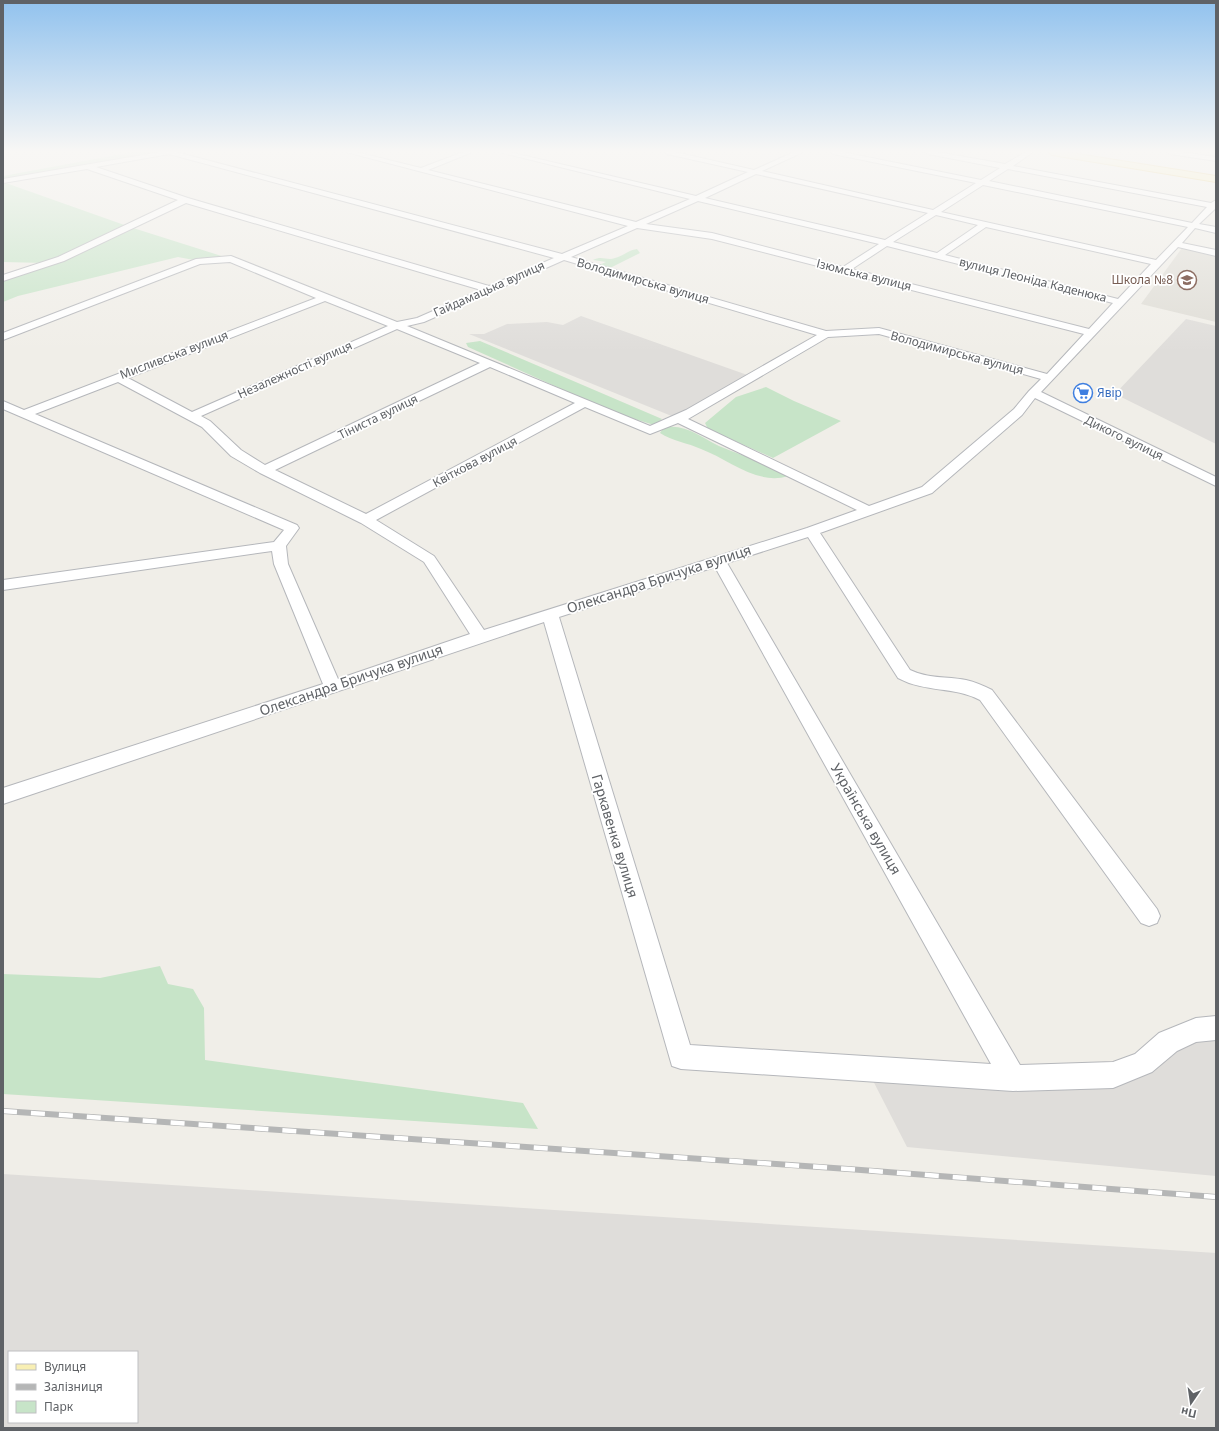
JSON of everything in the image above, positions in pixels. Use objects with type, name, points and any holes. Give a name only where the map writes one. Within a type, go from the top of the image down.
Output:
[{"type":"street","points":[[3,278],[60,259],[145,219]]},
{"type":"street","points":[[249,219],[488,289]]},
{"type":"street","name":"Володимирська вулиця","points":[[419,219],[562,257],[826,334],[879,332],[1049,378]]},
{"type":"street","name":"Ізюмська вулиця","points":[[612,219],[636,225],[704,235],[1091,333]]},
{"type":"street","name":"Гайдамацька вулиця","points":[[398,325],[420,320],[650,219]]},
{"type":"street","name":"вулиця Леоніда Каденюка","points":[[782,219],[1120,302]]},
{"type":"street","points":[[844,270],[924,219]]},
{"type":"street","points":[[966,219],[1158,263]]},
{"type":"street","points":[[1159,219],[1216,230]]},
{"type":"street","name":"Олександра Бричука вулиця","points":[[3,796],[480,637],[812,530],[927,490],[1018,412],[1033,393],[1201,219]]},
{"type":"street","points":[[938,257],[986,223]]},
{"type":"street","points":[[1177,244],[1216,254]]},
{"type":"street","points":[[3,337],[199,261],[231,259],[325,298],[398,325],[650,430],[679,420],[826,334]]},
{"type":"street","name":"Мисливська вулиця","points":[[24,414],[325,298]]},
{"type":"street","name":"Незалежності вулиця","points":[[192,416],[398,325]]},
{"type":"street","name":"Тіниста вулиця","points":[[266,470],[490,363]]},
{"type":"street","points":[[117,377],[206,424],[236,454],[366,520],[429,559],[480,637]]},
{"type":"street","name":"Дикого вулиця","points":[[1033,393],[1216,482]]},
{"type":"street","name":"Квіткова вулиця","points":[[366,520],[584,403]]},
{"type":"street","points":[[5,408],[24,414],[292,528],[279,546],[281,564],[332,687]]},
{"type":"street","points":[[679,420],[869,511]]},
{"type":"street","points":[[812,530],[904,674],[914,681],[969,686],[986,695],[1149,916]]},
{"type":"street","points":[[3,585],[279,546]]},
{"type":"street","name":"Українська вулиця","points":[[718,560],[1013,1078]]},
{"type":"street","name":"Гаркавенка вулиця","points":[[550,614],[681,1057],[1013,1078]]},
{"type":"street","points":[[1013,1078],[1113,1075],[1143,1063],[1168,1042],[1196,1030],[1216,1028]]},
{"type":"shaded area","name":"Школа №8","points":[[1182,248],[1216,257],[1216,322],[1141,304]]},
{"type":"shaded area","points":[[581,316],[753,377],[679,419],[469,334],[484,334],[507,324],[547,322],[563,325]]},
{"type":"shaded area","points":[[1186,319],[1216,326],[1216,444],[1115,394]]},
{"type":"shaded area","points":[[1216,1028],[1216,1176],[907,1147],[867,1069],[1113,1075]]},
{"type":"shaded area","points":[[3,1174],[1216,1253],[1216,1428],[3,1428]]},
{"type":"green space","points":[[3,219],[107,219],[231,259],[199,261],[178,257],[18,296],[3,302],[3,278],[46,263],[3,262]]},
{"type":"green space","points":[[637,249],[640,253],[608,269],[597,266],[606,262],[593,260],[599,258],[612,259]]},
{"type":"green space","points":[[480,341],[662,419],[654,425],[615,413],[468,347],[466,343]]},
{"type":"green space","points":[[766,387],[841,421],[773,458],[708,429],[705,423],[736,397]]},
{"type":"green space","points":[[668,427],[688,430],[719,446],[786,472],[788,476],[777,478],[766,477],[743,470],[711,453],[660,433]]},
{"type":"green space","points":[[160,966],[168,984],[193,989],[204,1008],[205,1060],[523,1103],[538,1129],[3,1094],[3,974],[100,978]]},
{"type":"railway","points":[[3,1111],[848,1169],[1216,1197]]},
{"type":"place","name":"Школа №8","points":[[1187,280]]},
{"type":"place","name":"Явiр","points":[[1083,393]]}]
